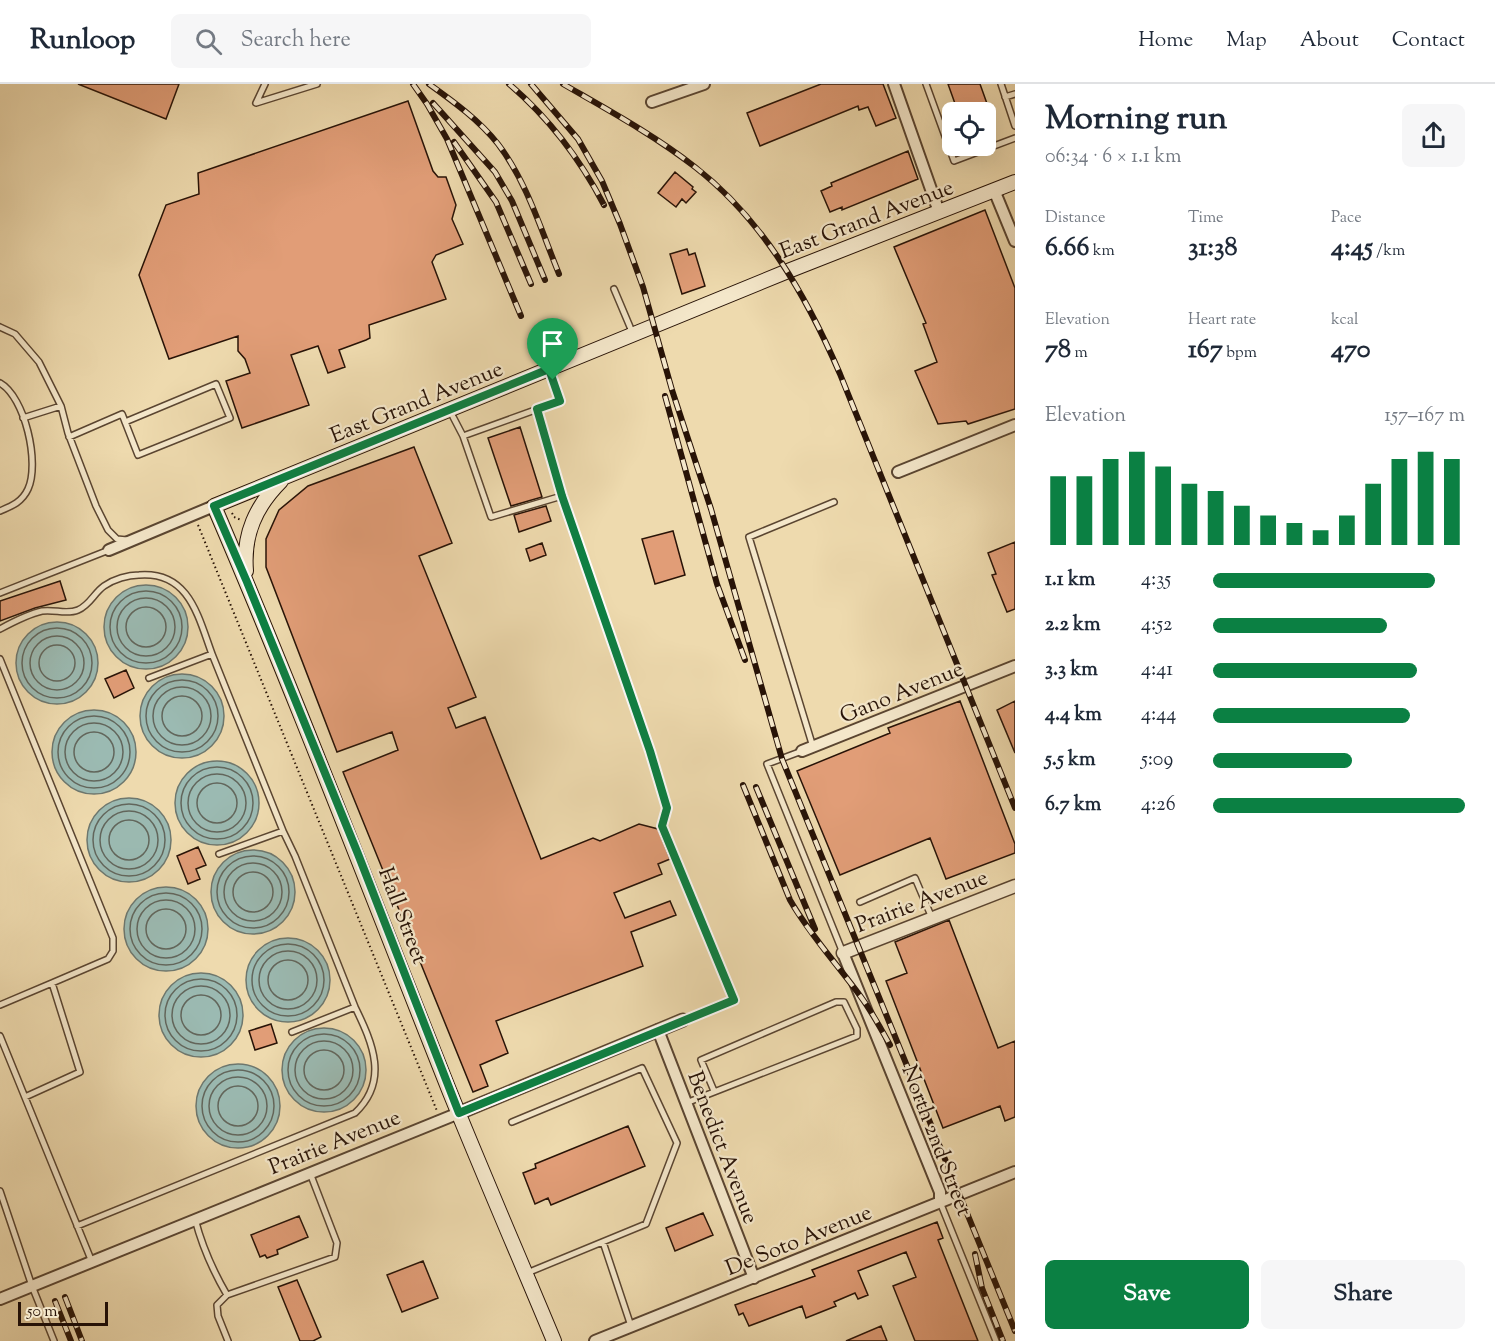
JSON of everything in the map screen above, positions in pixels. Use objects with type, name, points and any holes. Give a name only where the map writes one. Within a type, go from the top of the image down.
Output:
[{"type":"main road","name":"East Grand Avenue","points":[[214,506],[633,334],[1015,182]]},
{"type":"main road","points":[[247,582],[246,544],[249,529],[262,503],[284,478]]},
{"type":"main road","name":"Hall Street","points":[[214,506],[353,843],[459,1113],[554,1341]]},
{"type":"street","points":[[652,102],[704,84]]},
{"type":"street","points":[[894,84],[939,212]]},
{"type":"street","points":[[994,190],[1011,221],[1015,241]]},
{"type":"street","points":[[898,472],[1015,425]]},
{"type":"street","name":"East Grand Avenue","points":[[109,550],[214,506]]},
{"type":"street","name":"Gano Avenue","points":[[802,751],[1015,666]]},
{"type":"street","name":"Prairie Avenue","points":[[843,953],[1015,886]]},
{"type":"street","name":"North 2nd Street","points":[[843,953],[940,1192],[940,1202]]},
{"type":"street","name":"Prairie Avenue","points":[[0,1299],[683,1020]]},
{"type":"street","name":"Benedict Avenue","points":[[658,1030],[754,1278]]},
{"type":"street","name":"De Soto Avenue","points":[[595,1341],[1015,1172]]},
{"type":"lane","points":[[264,84],[256,103],[317,84]]},
{"type":"lane","points":[[926,84],[954,161],[1015,138]]},
{"type":"lane","points":[[1001,84],[1013,113],[1015,126]]},
{"type":"lane","points":[[1005,97],[1015,94]]},
{"type":"lane","points":[[614,289],[633,334]]},
{"type":"lane","points":[[0,327],[15,334],[39,362],[61,406],[69,437],[108,530],[117,538],[132,540]]},
{"type":"lane","points":[[463,436],[560,401],[549,369]]},
{"type":"lane","points":[[0,383],[6,387],[23,418],[32,444],[33,473],[28,490],[17,504],[0,511]]},
{"type":"lane","points":[[69,437],[122,414],[125,422],[138,455],[230,418],[216,384],[125,422]]},
{"type":"lane","points":[[23,418],[61,406]]},
{"type":"lane","points":[[537,409],[562,496],[650,751],[667,808],[662,826],[734,1000],[683,1020]]},
{"type":"lane","points":[[449,410],[463,436],[491,517],[562,496]]},
{"type":"lane","points":[[813,747],[749,537],[834,502]]},
{"type":"lane","name":"East Grand Avenue","points":[[0,593],[109,550]]},
{"type":"lane","points":[[0,629],[44,611],[72,613],[85,607],[94,594],[106,585],[134,575],[148,574],[167,578],[181,587],[189,596],[375,1057],[376,1074],[372,1090],[366,1103],[356,1113],[77,1226]]},
{"type":"lane","points":[[149,678],[212,654]]},
{"type":"lane","points":[[0,659],[113,938],[113,951],[108,959],[0,1005]]},
{"type":"lane","points":[[802,751],[766,764],[843,953]]},
{"type":"lane","points":[[219,854],[283,831]]},
{"type":"lane","points":[[860,902],[915,878],[932,918]]},
{"type":"lane","points":[[25,1097],[80,1072],[52,983]]},
{"type":"lane","points":[[686,1103],[857,1036],[857,1029],[844,1002],[836,1002],[701,1060],[714,1091]]},
{"type":"lane","points":[[292,1032],[355,1008]]},
{"type":"lane","points":[[0,1036],[92,1262]]},
{"type":"lane","points":[[512,1122],[642,1068],[677,1143],[646,1224],[526,1274]]},
{"type":"lane","points":[[228,1341],[218,1316],[217,1305],[227,1295],[334,1257],[338,1242],[310,1173]]},
{"type":"lane","points":[[0,1191],[32,1286],[54,1341]]},
{"type":"lane","name":"North 2nd Street","points":[[940,1202],[996,1341]]},
{"type":"lane","points":[[195,1220],[200,1239],[227,1295]]},
{"type":"lane","points":[[603,1242],[631,1327]]},
{"type":"path","points":[[231,511],[234,517],[244,521]]},
{"type":"path","points":[[200,530],[434,1099]]},
{"type":"water","points":[[146,585],[162,588],[176,597],[185,611],[188,627],[185,643],[176,657],[162,666],[146,669],[130,666],[116,657],[107,643],[104,627],[107,611],[116,597],[130,588]]},
{"type":"water","points":[[57,622],[73,625],[86,634],[95,647],[98,663],[95,679],[86,692],[73,701],[57,704],[41,701],[28,692],[19,679],[16,663],[19,647],[28,634],[41,625]]},
{"type":"water","points":[[182,674],[198,677],[212,686],[221,700],[224,716],[221,732],[212,746],[198,755],[182,758],[166,755],[152,746],[143,732],[140,716],[143,700],[152,686],[166,677]]},
{"type":"water","points":[[94,710],[110,713],[124,722],[133,736],[136,752],[133,768],[124,782],[110,791],[94,794],[78,791],[64,782],[55,768],[52,752],[55,736],[64,722],[78,713]]},
{"type":"water","points":[[217,761],[233,764],[247,773],[256,787],[259,803],[256,819],[247,833],[233,842],[217,845],[201,842],[187,833],[178,819],[175,803],[178,787],[187,773],[201,764]]},
{"type":"water","points":[[129,798],[145,801],[159,810],[168,824],[171,840],[168,856],[159,870],[145,879],[129,882],[113,879],[99,870],[90,856],[87,840],[90,824],[99,810],[113,801]]},
{"type":"water","points":[[253,850],[269,853],[283,862],[292,876],[295,892],[292,908],[283,922],[269,931],[253,934],[237,931],[223,922],[214,908],[211,892],[214,876],[223,862],[237,853]]},
{"type":"water","points":[[166,887],[182,890],[196,899],[205,913],[208,929],[205,945],[196,959],[182,968],[166,971],[150,968],[136,959],[127,945],[124,929],[127,913],[136,899],[150,890]]},
{"type":"water","points":[[288,938],[304,941],[318,950],[327,964],[330,980],[327,996],[318,1010],[304,1019],[288,1022],[272,1019],[258,1010],[249,996],[246,980],[249,964],[258,950],[272,941]]},
{"type":"water","points":[[201,973],[217,976],[231,985],[240,999],[243,1015],[240,1031],[231,1045],[217,1054],[201,1057],[185,1054],[171,1045],[162,1031],[159,1015],[162,999],[171,985],[185,976]]},
{"type":"water","points":[[324,1028],[340,1031],[354,1040],[363,1054],[366,1070],[363,1086],[354,1100],[340,1109],[324,1112],[308,1109],[294,1100],[285,1086],[282,1070],[285,1054],[294,1040],[308,1031]]},
{"type":"water","points":[[238,1064],[254,1067],[268,1076],[277,1090],[280,1106],[277,1122],[268,1136],[254,1145],[238,1148],[222,1145],[208,1136],[199,1122],[196,1106],[199,1090],[208,1076],[222,1067]]},
{"type":"building","points":[[78,84],[179,84],[166,119]]},
{"type":"building","points":[[821,84],[883,84],[896,118],[876,126],[868,107],[859,110],[858,106],[760,146],[747,113]]},
{"type":"building","points":[[948,84],[980,84],[986,102],[954,102]]},
{"type":"building","points":[[408,101],[433,171],[438,177],[446,177],[456,205],[452,219],[463,244],[436,255],[432,262],[446,299],[369,325],[370,338],[339,350],[345,367],[328,373],[318,346],[291,355],[309,405],[242,428],[226,381],[250,373],[245,359],[238,351],[238,336],[169,359],[139,275],[166,205],[199,194],[198,173]]},
{"type":"building","points":[[908,151],[918,179],[842,210],[842,207],[830,212],[821,191],[832,186],[831,183]]},
{"type":"building","points":[[675,172],[696,192],[686,203],[682,199],[676,207],[658,193]]},
{"type":"building","points":[[985,210],[1015,288],[1015,409],[968,424],[966,421],[938,424],[915,371],[937,362],[923,324],[926,323],[894,247]]},
{"type":"building","points":[[687,249],[689,255],[695,253],[705,286],[682,294],[670,254]]},
{"type":"building","points":[[520,427],[542,497],[511,506],[488,438]]},
{"type":"building","points":[[414,447],[452,543],[419,556],[476,697],[448,708],[456,728],[485,717],[541,859],[593,838],[600,841],[639,824],[658,829],[670,859],[658,864],[662,874],[614,893],[625,918],[670,901],[676,915],[631,932],[643,966],[496,1021],[508,1053],[480,1065],[488,1086],[473,1092],[343,772],[398,750],[392,732],[337,752],[266,567],[266,539],[279,510],[308,486]]},
{"type":"building","points":[[546,506],[551,521],[519,532],[514,515]]},
{"type":"building","points":[[673,531],[685,575],[655,584],[642,539]]},
{"type":"building","points":[[1015,542],[1015,609],[1007,612],[992,575],[996,574],[988,553]]},
{"type":"building","points":[[542,543],[546,555],[530,561],[526,549]]},
{"type":"building","points":[[60,581],[66,600],[0,621],[0,601]]},
{"type":"building","points":[[126,670],[134,688],[114,698],[105,679]]},
{"type":"building","points":[[960,701],[1015,844],[1015,853],[946,879],[930,838],[840,875],[797,771],[890,733],[888,728]]},
{"type":"building","points":[[1015,701],[1015,753],[997,710]]},
{"type":"building","points":[[198,847],[206,865],[196,869],[200,879],[188,884],[177,856]]},
{"type":"building","points":[[949,920],[998,1048],[1015,1041],[1015,1117],[1005,1121],[1000,1106],[943,1128],[886,981],[907,973],[895,942]]},
{"type":"building","points":[[271,1024],[277,1043],[255,1050],[249,1031]]},
{"type":"building","points":[[628,1126],[645,1166],[551,1205],[548,1198],[535,1204],[523,1173],[536,1168],[535,1164]]},
{"type":"building","points":[[703,1213],[713,1235],[675,1251],[666,1228]]},
{"type":"building","points":[[299,1216],[308,1237],[277,1250],[278,1254],[267,1258],[265,1255],[260,1257],[251,1235]]},
{"type":"building","points":[[937,1222],[943,1238],[938,1240],[978,1341],[915,1341],[893,1286],[916,1277],[906,1252],[858,1271],[868,1295],[858,1299],[855,1293],[834,1302],[836,1306],[806,1318],[802,1306],[749,1326],[743,1313],[739,1315],[735,1305],[815,1276],[812,1270]]},
{"type":"building","points":[[423,1261],[438,1298],[402,1312],[387,1275]]},
{"type":"building","points":[[297,1280],[321,1337],[313,1341],[300,1341],[278,1287]]},
{"type":"building","points":[[881,1326],[887,1341],[846,1341]]},
{"type":"railway","points":[[413,84],[447,139],[521,316]]},
{"type":"railway","points":[[429,84],[474,119],[498,144],[517,174],[533,207],[559,274]]},
{"type":"railway","points":[[509,84],[550,125],[574,155],[604,205]]},
{"type":"railway","points":[[531,84],[578,139],[602,181],[620,224],[643,287],[672,390],[711,509],[782,759],[1015,1331]]},
{"type":"railway","points":[[563,84],[614,113],[695,167],[742,211],[762,235],[797,288],[840,374],[1015,808]]},
{"type":"railway","points":[[433,103],[495,172],[512,201],[545,280]]},
{"type":"railway","points":[[454,142],[496,202],[531,284]]},
{"type":"railway","points":[[665,396],[717,584],[745,660]]},
{"type":"railway","points":[[743,785],[790,900],[865,1003],[890,1045]]},
{"type":"railway","points":[[756,787],[815,929]]},
{"type":"railway","points":[[975,1254],[982,1288],[1003,1341]]},
{"type":"railway","points":[[65,1297],[82,1341]]},
{"type":"railway","points":[[55,1301],[71,1341]]},
{"type":"route","points":[[549,369],[553,380],[560,401],[537,409],[562,496],[650,751],[667,808],[662,826],[734,1000],[459,1113],[358,854],[214,506],[549,369]]}]
